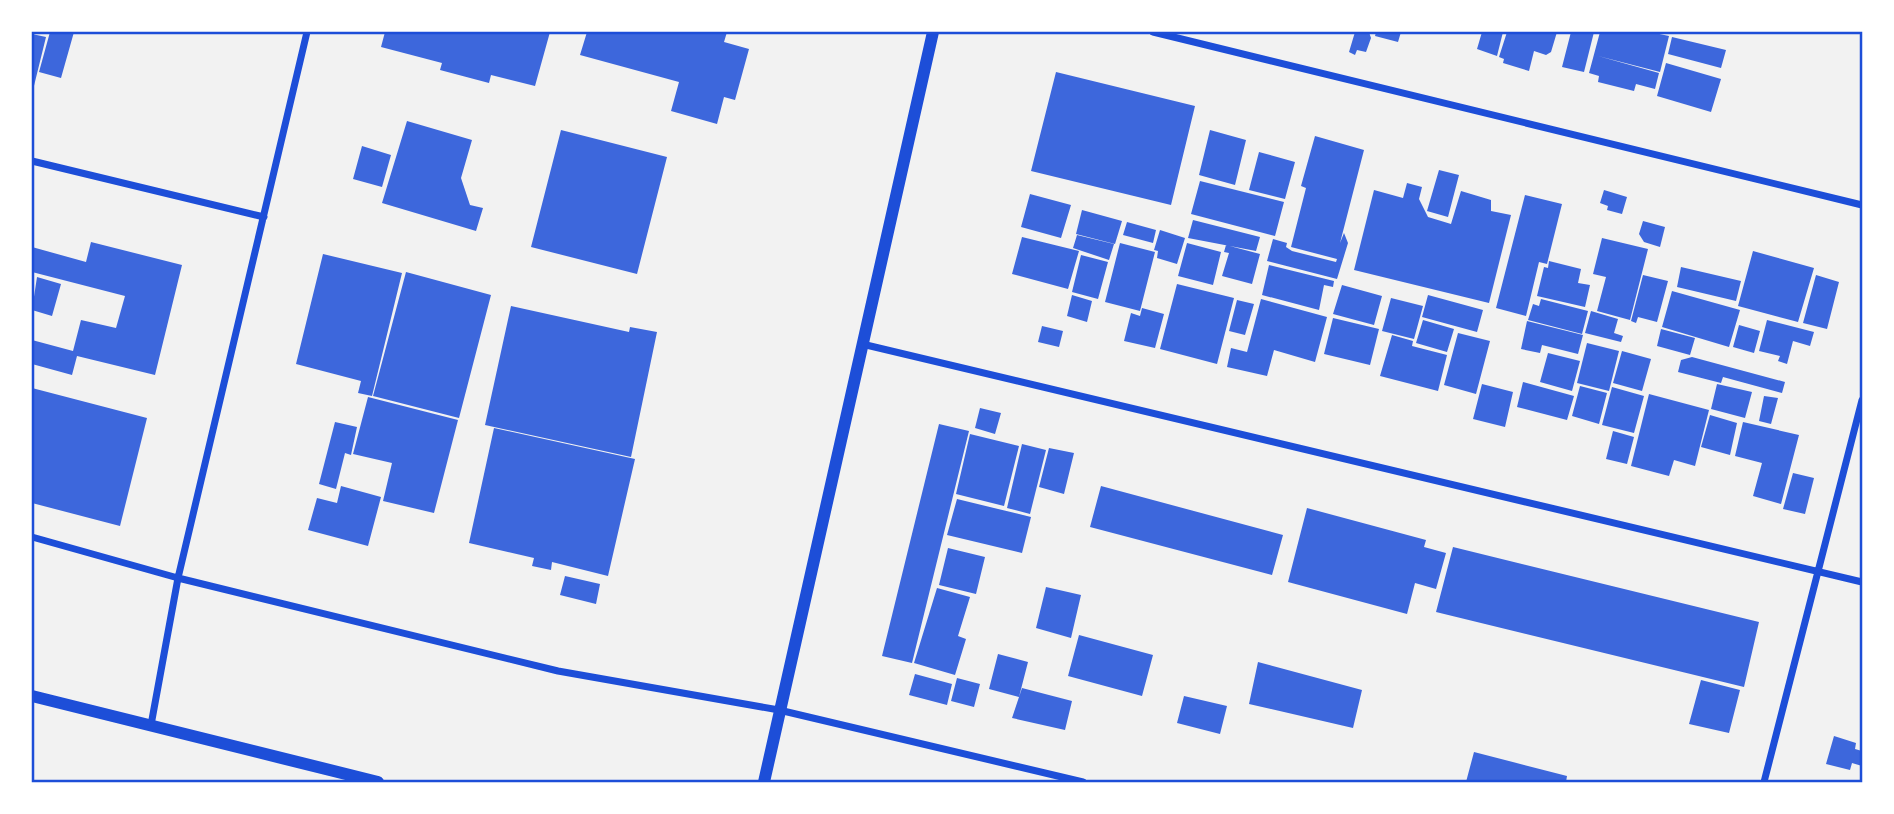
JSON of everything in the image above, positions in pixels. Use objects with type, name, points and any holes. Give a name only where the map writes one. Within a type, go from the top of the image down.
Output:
[{"type":"street","points":[[151,725],[178,578],[307,32]]},
{"type":"street","points":[[764,782],[933,32]]},
{"type":"street","points":[[1153,32],[1863,205]]},
{"type":"street","points":[[32,161],[264,217]]},
{"type":"street","points":[[861,344],[1863,582]]},
{"type":"street","points":[[1764,782],[1863,400]]},
{"type":"street","points":[[32,537],[178,578],[558,671],[779,710],[1083,782]]},
{"type":"street","points":[[32,696],[377,782]]},
{"type":"building","points":[[50,32],[74,32],[61,78],[39,72]]},
{"type":"building","points":[[385,32],[550,32],[535,86],[491,75],[489,83],[440,70],[442,63],[381,47]]},
{"type":"building","points":[[587,32],[727,32],[724,42],[749,49],[735,100],[724,97],[717,124],[671,111],[679,82],[580,55]]},
{"type":"building","points":[[1355,32],[1369,32],[1371,38],[1366,52],[1357,50],[1355,55],[1349,52]]},
{"type":"building","points":[[1376,32],[1401,32],[1398,42],[1375,36]]},
{"type":"building","points":[[1482,32],[1503,32],[1497,56],[1477,49]]},
{"type":"building","points":[[1507,32],[1557,32],[1551,52],[1546,55],[1534,51],[1529,71],[1503,63],[1504,59],[1499,57]]},
{"type":"building","points":[[1571,32],[1594,32],[1584,72],[1562,67]]},
{"type":"building","points":[[1600,32],[1650,32],[1669,36],[1660,72],[1598,56],[1659,73],[1655,89],[1636,84],[1634,91],[1598,82],[1599,76],[1589,73]]},
{"type":"building","points":[[32,34],[46,37],[32,94]]},
{"type":"building","points":[[1672,37],[1726,50],[1721,68],[1668,54]]},
{"type":"building","points":[[1666,63],[1721,79],[1711,112],[1657,96]]},
{"type":"building","points":[[1056,72],[1195,106],[1171,205],[1031,171]]},
{"type":"building","points":[[407,121],[472,140],[461,178],[470,205],[483,208],[476,231],[382,203]]},
{"type":"building","points":[[561,130],[667,157],[637,274],[531,247]]},
{"type":"building","points":[[1210,130],[1246,140],[1235,185],[1199,175]]},
{"type":"building","points":[[1315,136],[1364,150],[1340,243],[1344,233],[1348,243],[1337,279],[1267,261],[1273,239],[1287,243],[1286,247],[1292,251],[1336,262],[1337,259],[1291,247],[1306,188],[1301,186]]},
{"type":"building","points":[[362,146],[391,155],[382,187],[353,179]]},
{"type":"building","points":[[1259,152],[1295,162],[1285,199],[1249,190]]},
{"type":"building","points":[[1439,170],[1459,175],[1448,217],[1427,211]]},
{"type":"building","points":[[1200,181],[1284,202],[1275,236],[1191,214]]},
{"type":"building","points":[[1407,183],[1422,187],[1419,199],[1428,217],[1451,224],[1461,191],[1491,200],[1491,211],[1511,215],[1489,303],[1354,270],[1374,190],[1403,198]]},
{"type":"building","points":[[1604,190],[1627,197],[1622,214],[1607,210],[1608,206],[1600,203]]},
{"type":"building","points":[[1030,194],[1071,205],[1061,238],[1021,227]]},
{"type":"building","points":[[1525,195],[1562,204],[1547,264],[1539,262],[1526,316],[1496,308]]},
{"type":"building","points":[[1082,210],[1122,221],[1115,244],[1076,234]]},
{"type":"building","points":[[1193,220],[1260,237],[1256,251],[1188,238]]},
{"type":"building","points":[[1643,221],[1665,227],[1660,247],[1644,242],[1639,234]]},
{"type":"building","points":[[1127,222],[1156,230],[1153,243],[1123,235]]},
{"type":"building","points":[[1160,230],[1185,238],[1177,264],[1157,258],[1158,251],[1154,250]]},
{"type":"building","points":[[1077,235],[1114,244],[1109,260],[1073,248]]},
{"type":"building","points":[[1022,237],[1079,251],[1068,289],[1012,274]]},
{"type":"building","points":[[1602,238],[1648,249],[1630,320],[1597,311],[1606,277],[1593,274]]},
{"type":"building","points":[[91,242],[182,265],[155,375],[77,356],[72,375],[32,364],[32,340],[73,351],[81,320],[116,328],[125,296],[32,272],[32,247],[86,262]]},
{"type":"building","points":[[1120,243],[1155,252],[1140,311],[1105,302]]},
{"type":"building","points":[[1187,243],[1221,252],[1213,285],[1178,276]]},
{"type":"building","points":[[1226,245],[1260,254],[1252,284],[1222,276],[1229,253],[1224,252]]},
{"type":"building","points":[[1753,251],[1814,268],[1798,322],[1738,306]]},
{"type":"building","points":[[323,254],[402,273],[372,396],[358,393],[361,381],[296,364]]},
{"type":"building","points":[[1081,255],[1108,262],[1098,299],[1072,292]]},
{"type":"building","points":[[1549,261],[1581,269],[1578,283],[1590,285],[1585,307],[1537,296],[1544,267],[1548,268]]},
{"type":"building","points":[[1269,265],[1334,281],[1333,287],[1324,285],[1319,310],[1262,295]]},
{"type":"building","points":[[1681,267],[1741,281],[1736,301],[1677,287]]},
{"type":"building","points":[[406,272],[491,295],[459,418],[373,396]]},
{"type":"building","points":[[1643,275],[1668,281],[1657,322],[1638,317],[1636,323],[1631,321]]},
{"type":"building","points":[[1816,275],[1839,282],[1827,329],[1803,323]]},
{"type":"building","points":[[37,277],[61,284],[52,316],[32,310]]},
{"type":"building","points":[[1177,284],[1234,298],[1217,364],[1160,349]]},
{"type":"building","points":[[1342,285],[1382,296],[1374,325],[1333,314]]},
{"type":"building","points":[[1672,291],[1740,310],[1729,347],[1662,327]]},
{"type":"building","points":[[1072,295],[1092,301],[1087,322],[1067,316]]},
{"type":"building","points":[[1428,295],[1483,310],[1477,332],[1422,317]]},
{"type":"building","points":[[1391,298],[1423,306],[1414,339],[1382,331]]},
{"type":"building","points":[[1261,299],[1327,317],[1315,362],[1274,350],[1267,376],[1227,367],[1231,348],[1247,352]]},
{"type":"building","points":[[1541,299],[1588,311],[1582,334],[1528,320],[1533,304],[1539,306]]},
{"type":"building","points":[[1237,300],[1254,304],[1245,335],[1229,331]]},
{"type":"building","points":[[511,306],[629,332],[630,327],[657,332],[631,457],[485,425]]},
{"type":"building","points":[[1142,308],[1164,314],[1155,348],[1124,341],[1131,313],[1140,316]]},
{"type":"building","points":[[1591,311],[1618,319],[1614,333],[1623,336],[1621,342],[1585,333]]},
{"type":"building","points":[[1333,318],[1379,329],[1370,365],[1324,354]]},
{"type":"building","points":[[1423,320],[1454,329],[1447,352],[1416,343]]},
{"type":"building","points":[[1767,320],[1814,332],[1810,346],[1793,341],[1787,364],[1778,361],[1780,356],[1759,351]]},
{"type":"building","points":[[1527,321],[1583,335],[1578,354],[1542,345],[1540,353],[1521,349]]},
{"type":"building","points":[[1739,325],[1760,331],[1754,353],[1733,347]]},
{"type":"building","points":[[1042,326],[1063,331],[1059,347],[1038,342]]},
{"type":"building","points":[[1661,329],[1695,338],[1690,355],[1657,346]]},
{"type":"building","points":[[1458,333],[1490,341],[1476,394],[1444,385]]},
{"type":"building","points":[[1392,335],[1413,341],[1412,346],[1447,355],[1438,391],[1380,376]]},
{"type":"building","points":[[1587,343],[1619,351],[1609,391],[1577,383]]},
{"type":"building","points":[[1622,351],[1651,359],[1642,391],[1613,383]]},
{"type":"building","points":[[1548,353],[1580,361],[1572,391],[1540,382]]},
{"type":"building","points":[[1692,357],[1785,382],[1782,393],[1723,377],[1721,383],[1678,372],[1681,360]]},
{"type":"building","points":[[1523,382],[1574,396],[1567,420],[1517,407]]},
{"type":"building","points":[[1482,384],[1513,392],[1505,427],[1473,419]]},
{"type":"building","points":[[1717,384],[1752,392],[1745,418],[1711,409]]},
{"type":"building","points":[[1580,386],[1607,393],[1599,424],[1572,416]]},
{"type":"building","points":[[1612,387],[1644,396],[1634,433],[1602,425]]},
{"type":"building","points":[[32,388],[147,418],[120,526],[32,503]]},
{"type":"building","points":[[1649,394],[1709,410],[1695,466],[1674,460],[1669,476],[1631,466]]},
{"type":"building","points":[[1764,396],[1778,398],[1771,424],[1759,421]]},
{"type":"building","points":[[368,397],[458,420],[434,513],[383,501],[392,463],[353,454]]},
{"type":"building","points":[[980,408],[1001,413],[995,434],[975,428]]},
{"type":"building","points":[[1710,415],[1737,423],[1730,455],[1701,447]]},
{"type":"building","points":[[335,422],[357,427],[351,455],[345,453],[336,489],[319,484]]},
{"type":"building","points":[[1743,422],[1799,435],[1781,504],[1753,496],[1762,463],[1735,456]]},
{"type":"building","points":[[939,424],[969,431],[912,663],[882,656]]},
{"type":"building","points":[[494,428],[635,459],[608,576],[552,562],[551,570],[532,566],[534,558],[469,543]]},
{"type":"building","points":[[1613,431],[1634,437],[1627,464],[1606,459]]},
{"type":"building","points":[[970,434],[1019,446],[1004,506],[956,494]]},
{"type":"building","points":[[1022,444],[1046,450],[1030,514],[1007,508]]},
{"type":"building","points":[[1049,448],[1074,453],[1064,494],[1039,487]]},
{"type":"building","points":[[1793,473],[1814,478],[1805,514],[1783,509]]},
{"type":"building","points":[[341,486],[381,497],[368,546],[308,530],[317,498],[337,503]]},
{"type":"building","points":[[1101,486],[1283,535],[1272,575],[1090,527]]},
{"type":"building","points":[[957,499],[1031,517],[1022,553],[947,535]]},
{"type":"building","points":[[1307,508],[1426,540],[1424,547],[1446,553],[1436,589],[1415,583],[1407,614],[1288,582]]},
{"type":"building","points":[[1453,547],[1759,622],[1744,687],[1436,612]]},
{"type":"building","points":[[948,548],[985,557],[976,594],[939,585]]},
{"type":"building","points":[[565,576],[600,584],[596,604],[560,595]]},
{"type":"building","points":[[1046,587],[1081,595],[1071,638],[1036,628]]},
{"type":"building","points":[[937,588],[970,597],[958,636],[966,639],[955,675],[914,663]]},
{"type":"building","points":[[1079,635],[1153,655],[1142,696],[1068,676]]},
{"type":"building","points":[[998,654],[1028,662],[1019,697],[989,689]]},
{"type":"building","points":[[1258,662],[1362,690],[1353,728],[1249,704]]},
{"type":"building","points":[[915,674],[952,684],[947,705],[909,695]]},
{"type":"building","points":[[957,678],[980,684],[974,707],[951,701]]},
{"type":"building","points":[[1701,680],[1740,690],[1729,733],[1689,724]]},
{"type":"building","points":[[1022,688],[1072,701],[1065,730],[1012,718]]},
{"type":"building","points":[[1184,696],[1227,706],[1220,734],[1177,723]]},
{"type":"building","points":[[1834,736],[1856,743],[1855,749],[1862,751],[1862,766],[1852,763],[1850,770],[1826,764]]},
{"type":"building","points":[[1474,752],[1567,776],[1566,782],[1466,782]]}]
